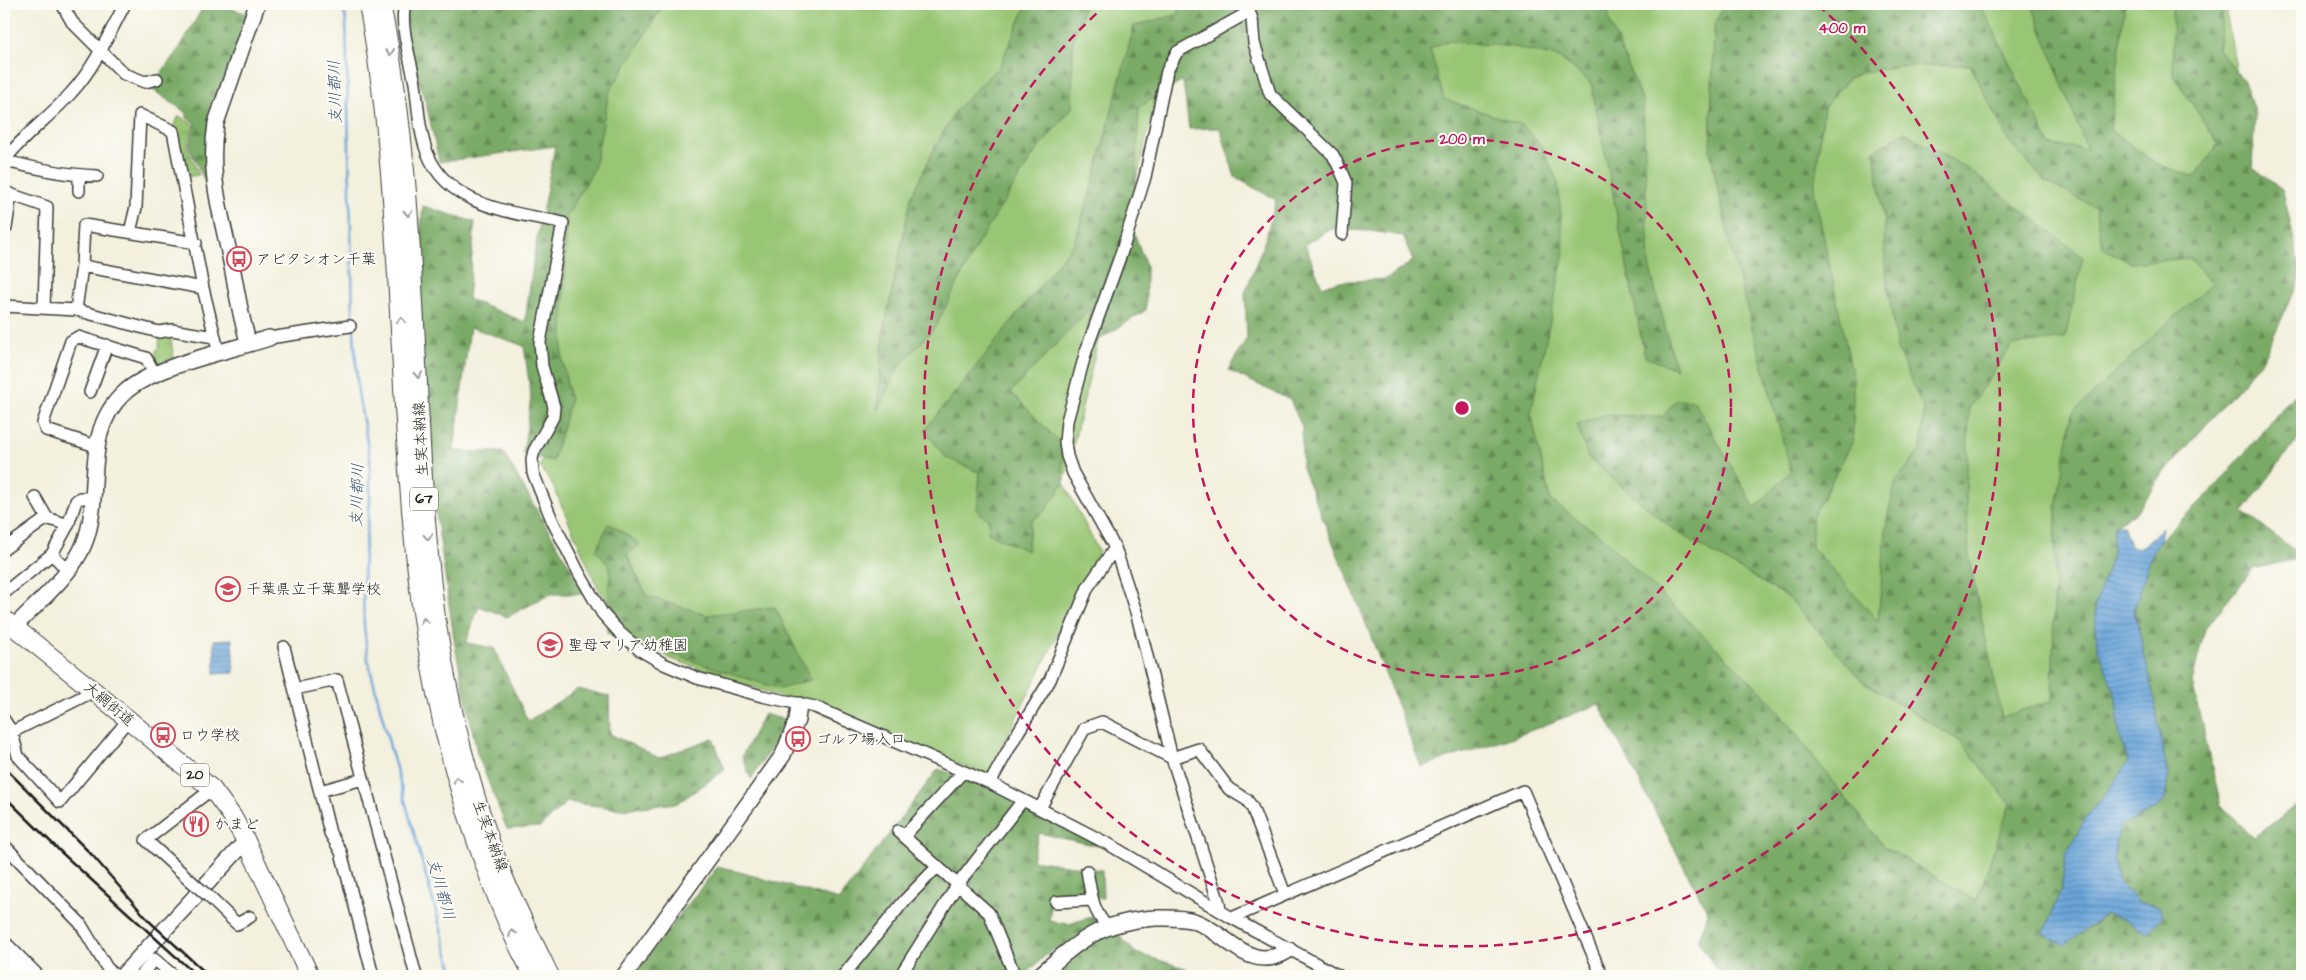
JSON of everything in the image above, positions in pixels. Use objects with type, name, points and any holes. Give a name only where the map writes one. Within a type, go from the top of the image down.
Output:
[{"type":"main road","name":"生実本納線","points":[[368,4],[379,63],[391,169],[414,531],[421,605],[431,669],[454,771],[474,834],[506,918],[534,976]]},
{"type":"main road","name":"生実本納線","points":[[381,4],[389,40],[405,166],[424,490],[433,588],[444,658],[462,743],[489,837],[522,918],[550,976]]},
{"type":"main road","name":"大網街道","points":[[8,624],[94,691],[212,790],[232,816],[246,841],[310,976]]},
{"type":"street","points":[[62,4],[72,22],[124,74],[145,82],[156,79]]},
{"type":"street","points":[[97,176],[79,175],[4,161],[19,141],[71,93],[101,50],[125,4]]},
{"type":"street","points":[[249,344],[240,319],[231,262],[216,202],[213,138],[216,123],[257,4]]},
{"type":"street","points":[[405,4],[404,23],[424,143],[430,160],[439,175],[454,190],[482,205],[563,223],[540,342],[542,366],[554,407],[553,417],[534,451],[532,459],[533,473],[552,520],[578,572],[602,613],[620,633],[640,650],[664,664],[697,678],[815,707],[990,784],[1110,845],[1232,918],[1339,976]]},
{"type":"street","points":[[1220,911],[1172,758],[1137,615],[1115,548],[1073,473],[1066,449],[1067,421],[1086,351],[1121,254],[1145,177],[1167,71],[1177,52],[1248,8],[1254,43],[1263,78],[1270,94],[1333,154],[1340,168],[1346,183],[1342,234]]},
{"type":"street","points":[[130,232],[136,207],[140,115],[173,131],[219,354]]},
{"type":"street","points":[[79,175],[79,191]]},
{"type":"street","points":[[6,228],[7,193],[47,207],[44,308]]},
{"type":"street","points":[[76,310],[82,266],[84,225],[196,243]]},
{"type":"street","points":[[82,266],[204,288]]},
{"type":"street","points":[[4,306],[76,310],[159,332],[172,330],[214,337]]},
{"type":"street","points":[[8,624],[68,571],[84,544],[88,533],[93,498],[96,446],[102,426],[114,403],[133,386],[155,374],[269,338],[350,326]]},
{"type":"street","points":[[96,446],[46,430],[43,423],[71,341],[78,337],[146,358],[155,374]]},
{"type":"street","points":[[90,392],[107,345]]},
{"type":"street","points":[[35,497],[47,518],[68,526]]},
{"type":"street","points":[[4,593],[52,554],[68,526],[76,501],[80,498],[93,498]]},
{"type":"street","points":[[4,548],[47,518]]},
{"type":"street","points":[[990,784],[1017,734],[1050,680],[1088,587],[1115,548]]},
{"type":"street","points":[[52,554],[68,571]]},
{"type":"street","points":[[284,646],[330,833],[341,852],[373,976]]},
{"type":"street","points":[[294,689],[337,680],[416,976]]},
{"type":"street","points":[[12,732],[94,691]]},
{"type":"street","points":[[624,976],[783,755],[798,720],[799,704]]},
{"type":"street","points":[[4,720],[12,732],[18,756],[60,802],[128,720]]},
{"type":"street","points":[[1040,808],[1085,728],[1102,722],[1172,758],[1199,749],[1229,789],[1247,800],[1252,807],[1285,894]]},
{"type":"street","points":[[963,772],[901,833],[989,913],[1014,976]]},
{"type":"street","points":[[320,791],[363,779]]},
{"type":"street","points":[[212,790],[146,840],[237,924],[250,917]]},
{"type":"street","points":[[1232,918],[1523,791],[1602,976]]},
{"type":"street","points":[[900,976],[958,884],[1023,800]]},
{"type":"street","points":[[122,976],[246,841]]},
{"type":"street","points":[[4,845],[80,923],[104,972],[116,976]]},
{"type":"street","points":[[843,976],[905,900],[938,866]]},
{"type":"street","points":[[1087,871],[1092,900],[1098,916],[1107,926]]},
{"type":"street","points":[[1056,902],[1092,900]]},
{"type":"street","points":[[1039,976],[1081,940],[1107,926],[1143,919],[1173,918],[1194,921],[1234,947],[1264,959],[1278,957],[1289,950]]},
{"type":"street","points":[[4,944],[36,976]]},
{"type":"street","points":[[141,976],[154,959],[174,976]]},
{"type":"street","points":[[4,962],[18,976]]},
{"type":"green space","points":[[205,4],[212,4],[250,14],[221,98],[210,183],[206,184],[189,147],[196,124],[187,118],[187,113],[150,88],[180,47]]},
{"type":"green space","points":[[410,4],[664,4],[609,93],[594,169],[567,216],[562,358],[570,401],[553,461],[523,454],[531,397],[524,346],[470,327],[454,451],[503,452],[586,594],[551,594],[507,617],[479,606],[466,643],[494,648],[528,721],[578,689],[609,696],[610,734],[659,758],[713,738],[725,770],[678,803],[621,809],[567,802],[540,827],[507,829],[477,753],[455,646],[428,457],[418,262],[423,206],[475,222],[468,299],[525,322],[535,249],[555,146],[439,162],[425,98],[399,28]]},
{"type":"green space","points":[[634,4],[2227,4],[2227,17],[2266,241],[2083,503],[2094,685],[2015,911],[1916,888],[1528,493],[1479,272],[1168,49],[1064,483],[1099,552],[988,775],[761,690],[669,658],[624,621],[598,588],[553,486],[540,466],[556,431],[547,350],[580,116]]},
{"type":"green space","points":[[1027,4],[1085,4],[1073,41],[1072,108],[1034,154],[977,245],[936,326],[899,367],[877,411],[883,336],[911,197],[936,145],[956,110],[1000,65]]},
{"type":"green space","points":[[1179,4],[1607,4],[1610,23],[1643,102],[1649,265],[1676,369],[1645,357],[1591,83],[1560,58],[1514,47],[1446,41],[1430,49],[1444,99],[1522,125],[1541,145],[1558,183],[1564,253],[1531,413],[1550,500],[1602,537],[1768,698],[1883,846],[1976,901],[2010,804],[1961,742],[1862,681],[1789,598],[1675,531],[1588,458],[1577,425],[1604,415],[1663,417],[1676,400],[1694,401],[1755,508],[1791,471],[1730,245],[1710,151],[1714,26],[1725,4],[1978,4],[1990,23],[2050,145],[2087,149],[2034,11],[2034,4],[2125,4],[2110,130],[2157,164],[2195,177],[2218,144],[2173,74],[2172,4],[2224,4],[2218,49],[2244,81],[2255,115],[2252,166],[2283,191],[2302,275],[2262,361],[2163,474],[2136,513],[2114,525],[2113,551],[2095,606],[2097,646],[2116,697],[2119,733],[2128,762],[2107,793],[2088,814],[2066,854],[2061,890],[2044,934],[2082,934],[2106,914],[2126,920],[2147,933],[2160,907],[2138,902],[2120,883],[2113,861],[2120,826],[2155,810],[2165,799],[2168,778],[2151,682],[2134,610],[2152,553],[2160,540],[2214,489],[2302,385],[2302,433],[2243,512],[2302,556],[2302,566],[2293,560],[2253,569],[2205,629],[2192,682],[2221,806],[2254,838],[2302,800],[2302,976],[2108,976],[2098,968],[2073,976],[1721,976],[1698,941],[1708,913],[1599,704],[1517,736],[1421,767],[1361,611],[1302,468],[1302,427],[1290,400],[1228,370],[1247,338],[1245,293],[1266,237],[1276,200],[1235,177],[1220,128],[1189,129],[1183,81],[1139,107],[1133,230],[1146,265],[1146,310],[1102,338],[1084,344],[1091,307],[1011,392],[1062,445],[1064,483],[1046,510],[1031,521],[1027,551],[988,533],[989,520],[977,511],[980,473],[945,457],[925,430],[1074,243],[1093,183],[1134,26],[1179,14]],"holes":[[[1970,65],[2009,142],[2046,182],[2095,207],[2103,248],[2131,263],[2190,258],[2212,284],[2154,335],[2072,414],[2056,507],[2052,701],[2002,717],[1969,558],[1966,498],[1969,408],[2012,345],[2065,338],[2083,257],[1971,171],[1904,132],[1874,151],[1884,221],[1885,267],[1897,349],[1924,410],[1921,449],[1896,481],[1887,518],[1878,621],[1812,547],[1812,518],[1853,441],[1853,378],[1814,191],[1824,108],[1848,79],[1863,72],[1899,66]],[[1331,229],[1370,231],[1403,236],[1413,261],[1386,279],[1336,282],[1322,287],[1305,244]]]},
{"type":"green space","points":[[179,116],[194,125],[187,147],[199,175],[185,177],[172,128]]},
{"type":"green space","points":[[170,334],[174,358],[156,365],[152,358],[159,347],[160,335]]},
{"type":"green space","points":[[609,523],[640,544],[627,555],[647,596],[707,615],[775,607],[811,680],[779,689],[607,633],[610,567],[596,550]]},
{"type":"green space","points":[[764,714],[789,721],[751,779],[742,756]]},
{"type":"green space","points":[[938,769],[978,782],[1096,837],[1098,846],[1039,833],[1032,860],[1102,870],[1103,898],[1052,898],[1049,921],[1069,924],[1094,916],[1100,925],[1048,953],[1024,976],[632,976],[718,866],[839,900]]},
{"type":"green space","points":[[1112,928],[1136,953],[1188,969],[1186,976],[1046,976]]},
{"type":"water","points":[[2114,525],[2123,525],[2131,548],[2142,547],[2162,528],[2160,540],[2152,553],[2134,610],[2151,682],[2168,778],[2165,799],[2155,810],[2120,826],[2113,861],[2120,883],[2138,902],[2160,907],[2163,916],[2147,933],[2126,920],[2106,914],[2065,945],[2044,934],[2061,890],[2066,854],[2088,814],[2107,793],[2128,762],[2119,733],[2116,697],[2097,646],[2095,606],[2113,551]]},
{"type":"water","points":[[232,639],[234,673],[215,674],[214,640]]},
{"type":"waterway","name":"支川都川","points":[[343,4],[346,21],[353,317],[358,393],[370,458],[370,503],[364,555],[364,626],[368,660],[390,747],[454,976]]},
{"type":"railway","points":[[4,767],[93,856],[149,921],[209,976]]},
{"type":"railway","points":[[4,796],[63,854],[197,976]]},
{"type":"place","name":"アビタシオン千葉","points":[[239,259]]},
{"type":"place","name":"千葉県立千葉聾学校","points":[[228,589]]},
{"type":"place","name":"聖母マリア幼稚園","points":[[550,645]]},
{"type":"place","name":"ロウ学校","points":[[163,735]]},
{"type":"place","name":"ゴルフ場入口","points":[[798,739]]},
{"type":"place","name":"かまど","points":[[196,824]]}]
